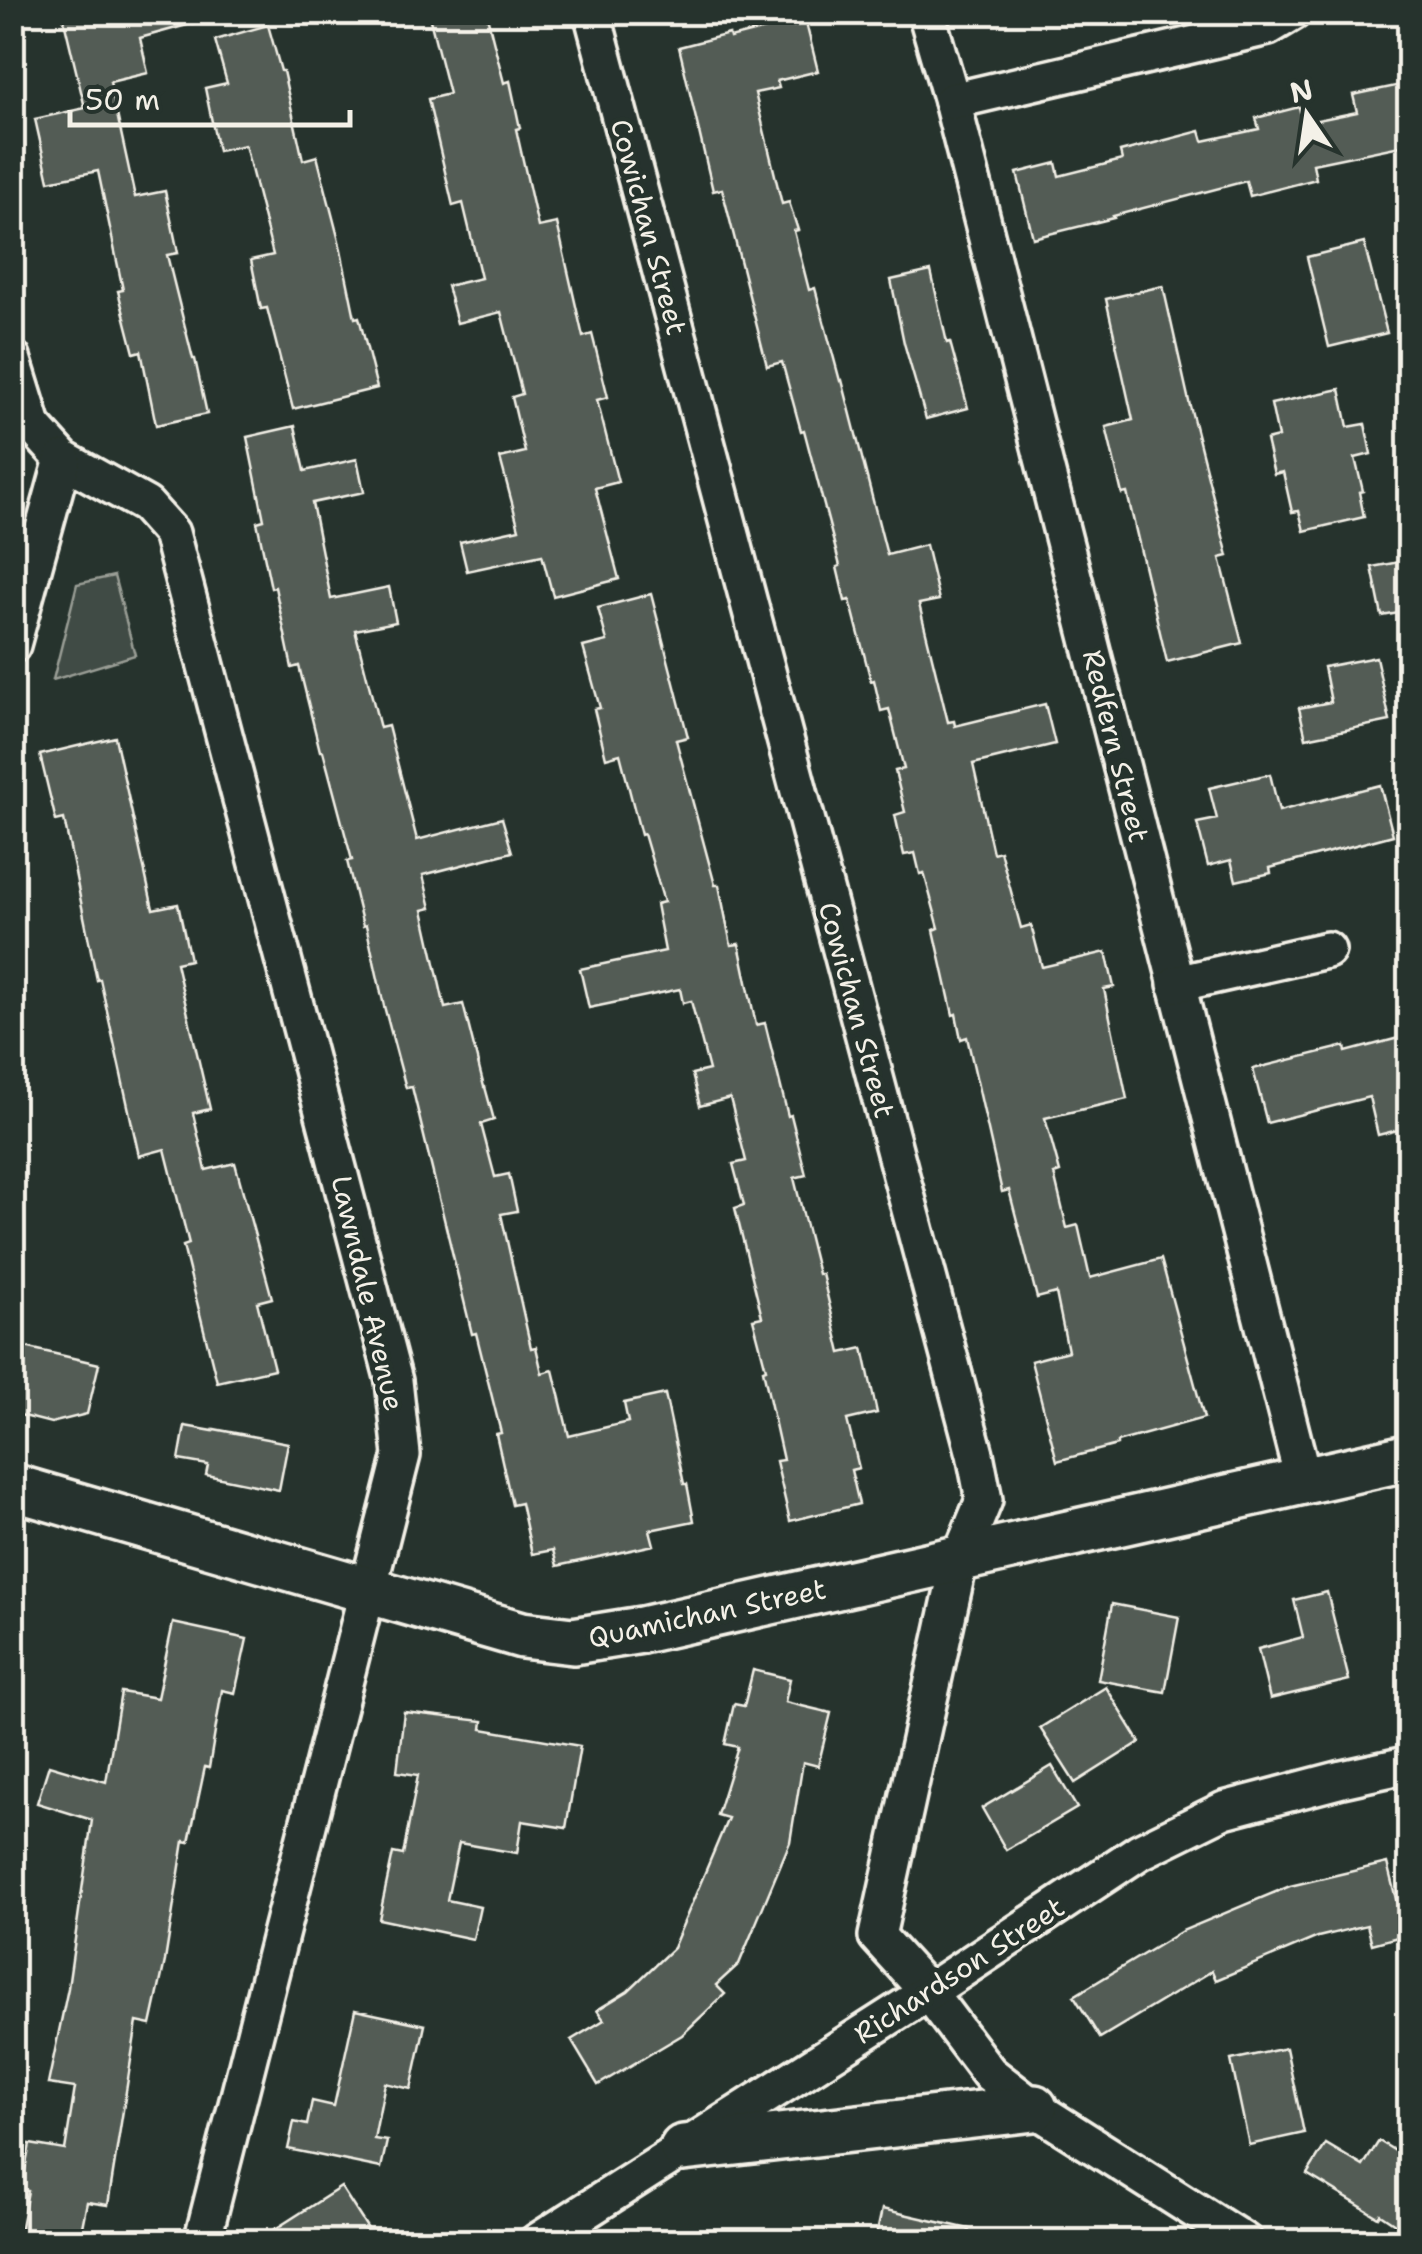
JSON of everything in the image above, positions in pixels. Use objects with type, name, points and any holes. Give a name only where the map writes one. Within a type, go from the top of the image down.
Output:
[{"type":"street","name":"Cowichan Street","points":[[592,12],[975,1454],[984,1500],[960,1558],[877,1936],[928,1992]]},
{"type":"street","name":"Redfern Street","points":[[926,12],[952,101],[1303,1480]]},
{"type":"street","points":[[952,101],[1268,27],[1293,12]]},
{"type":"street","points":[[12,358],[34,426],[63,459],[12,645]]},
{"type":"street","name":"Lawndale Avenue","points":[[63,459],[146,505],[171,533],[394,1381],[402,1455],[202,2242]]},
{"type":"street","points":[[1176,984],[1328,950]]},
{"type":"street","name":"Quamichan Street","points":[[12,1486],[522,1635],[573,1641],[642,1630],[1410,1456]]},
{"type":"street","name":"Richardson Street","points":[[537,2242],[1139,1852],[1224,1810],[1410,1764]]},
{"type":"street","points":[[928,1992],[989,2073],[1034,2108],[1245,2242]]},
{"type":"street","points":[[682,2148],[1034,2108]]},
{"type":"shaded area","points":[[114,576],[135,655],[53,680],[77,584]]},
{"type":"building","points":[[62,12],[197,12],[198,22],[140,38],[148,73],[110,82],[135,197],[165,191],[178,253],[167,255],[207,414],[156,425],[141,351],[134,353],[118,291],[123,290],[98,171],[49,181],[35,119],[85,108]]},
{"type":"building","points":[[428,12],[486,12],[504,83],[510,81],[520,128],[516,129],[538,227],[557,223],[583,337],[592,334],[608,397],[597,400],[618,482],[595,488],[619,579],[553,596],[542,555],[467,571],[460,542],[519,529],[500,458],[525,452],[512,397],[522,394],[501,312],[457,323],[447,286],[481,278],[463,203],[453,206],[428,99],[449,94]]},
{"type":"building","points":[[793,22],[794,26],[806,23],[818,71],[777,81],[779,88],[755,93],[782,204],[789,202],[809,290],[815,288],[842,380],[887,555],[926,545],[939,600],[919,604],[948,722],[954,721],[955,726],[1045,704],[1055,744],[973,764],[993,853],[1000,851],[1021,928],[1031,925],[1042,967],[1106,952],[1114,987],[1104,989],[1127,1099],[1045,1118],[1060,1172],[1054,1174],[1067,1228],[1078,1225],[1090,1278],[1161,1259],[1204,1418],[1057,1461],[1031,1361],[1068,1351],[1056,1293],[1037,1298],[1009,1190],[1002,1192],[967,1037],[961,1039],[956,1014],[953,1015],[934,930],[939,928],[924,873],[920,874],[915,853],[904,855],[895,815],[905,812],[895,771],[904,769],[889,709],[881,711],[850,600],[845,601],[837,567],[840,566],[782,362],[767,366],[722,189],[713,191],[679,47]]},
{"type":"building","points":[[268,25],[303,160],[317,156],[355,318],[359,317],[377,388],[293,409],[267,308],[261,309],[251,260],[273,255],[245,145],[218,151],[205,88],[227,83],[215,40]]},
{"type":"building","points":[[1410,83],[1410,144],[1313,164],[1316,179],[1250,196],[1246,181],[1033,238],[1017,173],[1056,163],[1059,176],[1122,160],[1120,152],[1200,131],[1203,141],[1259,129],[1256,118],[1299,107],[1303,123],[1357,112],[1353,95]]},
{"type":"building","points":[[1364,243],[1387,333],[1329,347],[1307,257]]},
{"type":"building","points":[[931,271],[947,343],[950,342],[968,408],[926,419],[891,280]]},
{"type":"building","points":[[1163,286],[1228,556],[1220,558],[1242,643],[1167,662],[1127,493],[1122,494],[1106,427],[1133,420],[1106,299]]},
{"type":"building","points":[[1340,389],[1348,427],[1365,424],[1371,454],[1355,458],[1364,517],[1304,531],[1299,511],[1292,512],[1283,472],[1274,474],[1266,440],[1278,437],[1271,404]]},
{"type":"building","points":[[295,426],[305,471],[357,459],[364,492],[312,503],[331,599],[389,587],[396,622],[355,630],[380,728],[388,726],[417,840],[502,818],[512,852],[423,875],[431,908],[423,910],[445,1008],[463,1004],[494,1120],[481,1124],[495,1177],[509,1174],[517,1211],[501,1214],[531,1348],[536,1347],[542,1373],[553,1370],[569,1436],[628,1422],[624,1403],[665,1394],[694,1521],[650,1530],[654,1545],[557,1566],[553,1550],[532,1554],[521,1503],[512,1505],[496,1434],[501,1433],[476,1333],[472,1334],[412,1087],[406,1088],[384,1006],[323,751],[299,666],[292,668],[257,522],[264,520],[247,437]]},
{"type":"building","points":[[1410,560],[1410,611],[1382,616],[1372,567]]},
{"type":"building","points":[[651,594],[688,737],[676,740],[715,885],[719,885],[731,945],[739,944],[756,1025],[765,1023],[806,1175],[794,1178],[818,1274],[822,1274],[841,1353],[863,1348],[877,1413],[847,1420],[859,1468],[851,1470],[859,1504],[790,1521],[776,1461],[783,1460],[753,1319],[762,1317],[735,1208],[744,1205],[733,1164],[746,1161],[730,1098],[700,1106],[692,1074],[709,1070],[691,1001],[683,1003],[680,989],[589,1008],[580,969],[665,951],[656,904],[664,902],[620,754],[606,758],[594,709],[600,708],[583,647],[607,641],[598,608]]},
{"type":"building","points":[[1376,657],[1390,721],[1306,738],[1299,708],[1331,702],[1324,667]]},
{"type":"building","points":[[115,737],[153,909],[178,904],[190,960],[176,963],[210,1109],[193,1113],[206,1170],[235,1163],[272,1298],[257,1302],[274,1369],[217,1382],[183,1246],[189,1244],[165,1149],[139,1156],[64,819],[56,821],[40,755]]},
{"type":"building","points":[[1270,774],[1279,811],[1380,785],[1393,835],[1236,881],[1231,860],[1208,866],[1197,823],[1217,819],[1209,788]]},
{"type":"building","points":[[1410,1035],[1410,1127],[1378,1135],[1369,1097],[1267,1123],[1253,1069],[1345,1046],[1346,1052]]},
{"type":"building","points":[[25,1347],[99,1364],[87,1414],[51,1423],[12,1413],[12,1354],[23,1357]]},
{"type":"building","points":[[185,1426],[288,1443],[279,1490],[206,1475],[208,1465],[179,1460]]},
{"type":"building","points":[[1327,1592],[1349,1680],[1270,1699],[1258,1649],[1303,1637],[1294,1600]]},
{"type":"building","points":[[1112,1604],[1179,1617],[1165,1692],[1098,1680]]},
{"type":"building","points":[[173,1623],[247,1639],[235,1693],[222,1690],[209,1768],[205,1767],[189,1842],[184,1841],[151,2025],[137,2022],[108,2205],[87,2202],[79,2242],[18,2242],[28,2191],[21,2190],[30,2144],[65,2150],[75,2088],[48,2084],[68,1988],[92,1820],[37,1803],[49,1765],[106,1782],[121,1692],[157,1698]]},
{"type":"building","points":[[753,1670],[790,1679],[785,1702],[831,1713],[818,1766],[803,1762],[790,1842],[739,1964],[716,1985],[725,1994],[682,2035],[598,2085],[571,2040],[604,2020],[597,2010],[628,1991],[673,1948],[728,1818],[717,1815],[738,1747],[725,1744],[734,1704],[744,1706]]},
{"type":"building","points":[[1106,1687],[1140,1742],[1075,1783],[1040,1728]]},
{"type":"building","points":[[404,1712],[483,1721],[482,1729],[580,1746],[566,1828],[522,1821],[517,1853],[459,1843],[447,1900],[480,1907],[473,1939],[379,1919],[393,1853],[403,1855],[418,1775],[397,1772]]},
{"type":"building","points":[[1052,1766],[1077,1808],[1006,1850],[982,1808]]},
{"type":"building","points":[[1387,1863],[1405,1935],[1372,1944],[1367,1925],[1318,1937],[1216,1980],[1212,1971],[1100,2038],[1074,1996],[1182,1931],[1290,1886]]},
{"type":"building","points":[[355,2010],[425,2025],[411,2089],[385,2083],[374,2139],[387,2141],[381,2168],[288,2149],[294,2122],[307,2125],[312,2101],[334,2106]]},
{"type":"building","points":[[1286,2048],[1304,2133],[1249,2145],[1231,2060]]},
{"type":"building","points":[[1379,2141],[1410,2160],[1410,2234],[1307,2174],[1326,2144],[1363,2166]]},
{"type":"building","points":[[341,2187],[368,2229],[349,2242],[255,2242]]},
{"type":"building","points":[[882,2209],[969,2229],[967,2242],[875,2242]]}]
